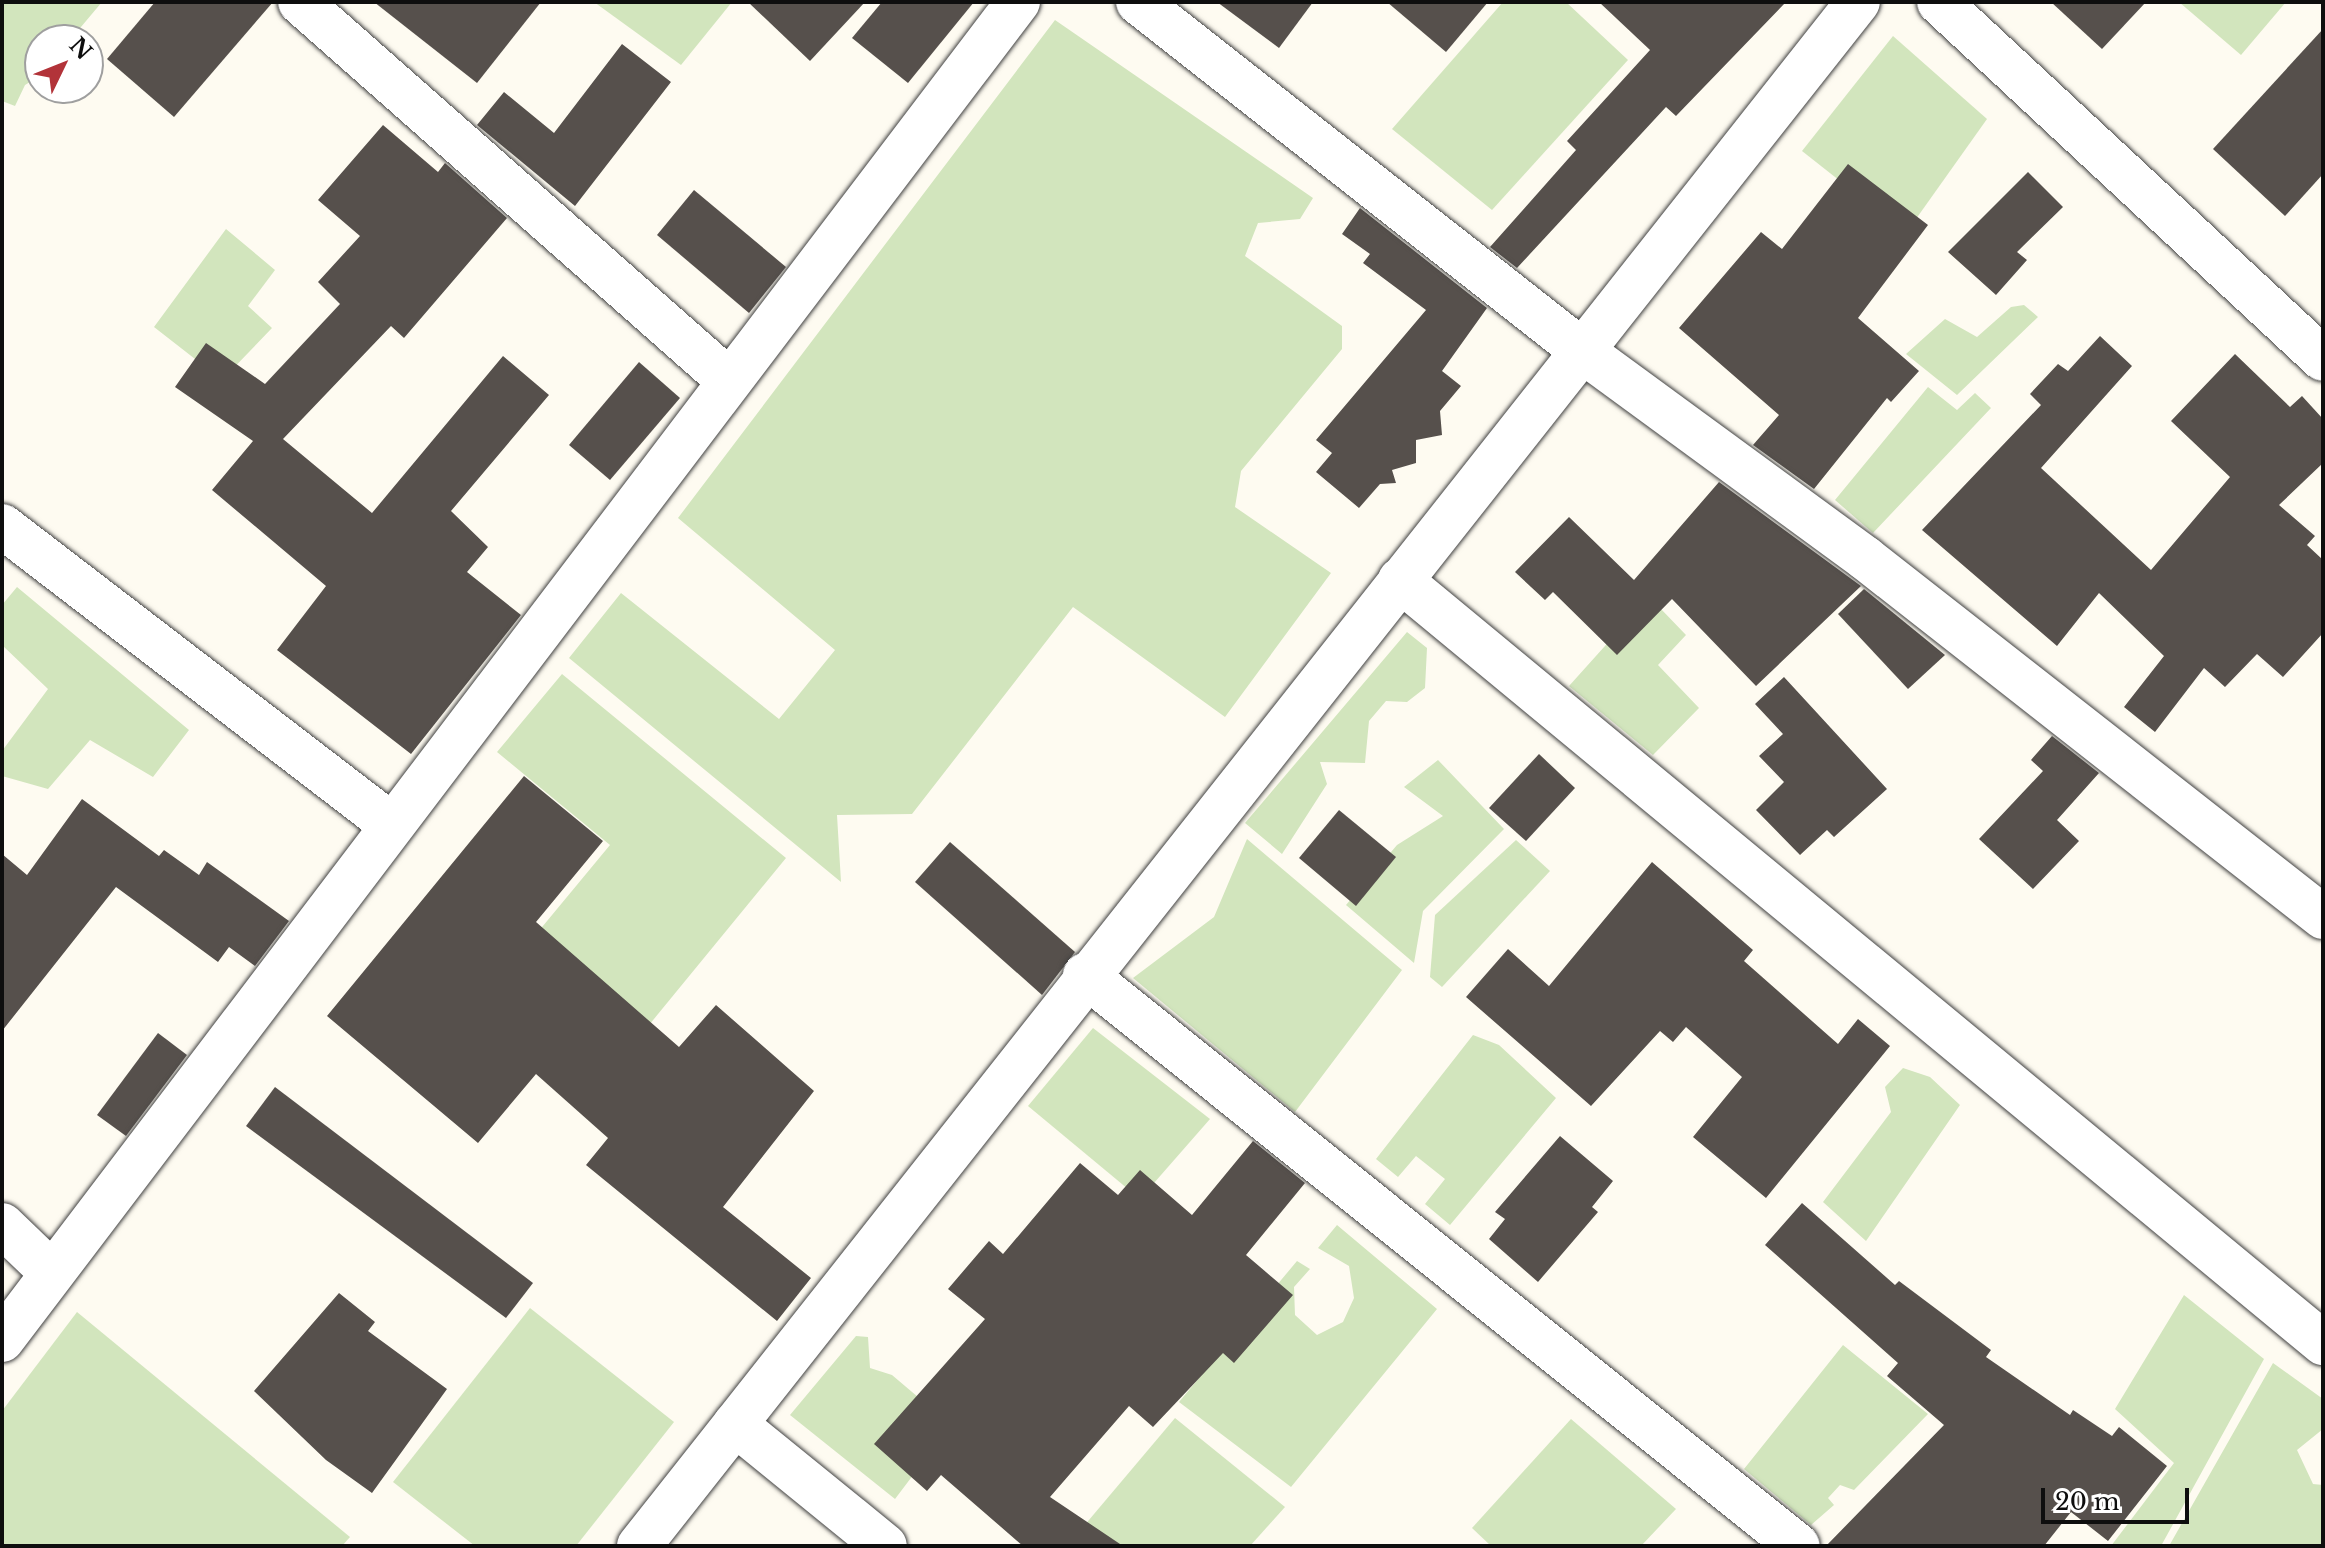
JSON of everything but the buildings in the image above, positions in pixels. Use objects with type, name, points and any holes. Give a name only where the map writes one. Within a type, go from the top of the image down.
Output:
[{"type":"street","points":[[300,2],[727,379]]},
{"type":"street","points":[[2,1340],[727,379],[1018,2]]},
{"type":"street","points":[[1138,2],[1581,350],[1865,558],[2323,917]]},
{"type":"street","points":[[639,1546],[1085,975],[1858,2]]},
{"type":"street","points":[[1939,2],[2323,359]]},
{"type":"street","points":[[2,526],[390,824]]},
{"type":"street","points":[[1400,580],[2323,1343]]},
{"type":"street","points":[[1085,975],[1798,1546]]},
{"type":"street","points":[[2,1225],[51,1272]]},
{"type":"street","points":[[735,1424],[885,1546]]},
{"type":"green space","points":[[2,2],[102,2],[83,24],[24,24],[24,87],[15,106],[2,101]]},
{"type":"green space","points":[[594,2],[732,2],[681,65]]},
{"type":"green space","points":[[1503,2],[1566,2],[1628,60],[1492,210],[1392,129]]},
{"type":"green space","points":[[2179,2],[2286,2],[2241,55]]},
{"type":"green space","points":[[1055,20],[1313,198],[1300,219],[1258,223],[1245,256],[1342,326],[1342,349],[1241,471],[1235,507],[1331,573],[1225,717],[1073,607],[912,814],[837,815],[841,882],[569,658],[621,593],[779,719],[835,650],[678,518]]},
{"type":"green space","points":[[1893,36],[1987,119],[1906,233],[1802,151]]},
{"type":"green space","points":[[226,229],[275,270],[248,306],[272,328],[222,380],[154,327]]},
{"type":"green space","points":[[2024,305],[2038,317],[1957,395],[1906,354],[1945,319],[1977,337],[2011,307]]},
{"type":"green space","points":[[1928,387],[1957,410],[1975,393],[1991,408],[1873,533],[1835,500]]},
{"type":"green space","points":[[1634,581],[1686,635],[1658,665],[1699,708],[1653,755],[1569,686],[1631,617]]},
{"type":"green space","points":[[17,587],[189,730],[153,777],[90,740],[48,789],[2,776],[2,751],[48,689],[2,645],[2,605]]},
{"type":"green space","points":[[1407,632],[1427,648],[1425,688],[1407,702],[1386,701],[1369,721],[1365,763],[1320,762],[1327,784],[1282,854],[1245,823]]},
{"type":"green space","points":[[562,674],[786,858],[640,1036],[528,944],[610,845],[497,752]]},
{"type":"green space","points":[[1438,760],[1504,829],[1423,911],[1414,963],[1346,905],[1397,845],[1443,816],[1404,787]]},
{"type":"green space","points":[[1247,839],[1402,970],[1295,1112],[1133,978],[1214,917]]},
{"type":"green space","points":[[1516,840],[1550,871],[1442,987],[1430,977],[1435,915]]},
{"type":"green space","points":[[1093,1028],[1210,1119],[1140,1199],[1028,1106]]},
{"type":"green space","points":[[1473,1035],[1499,1045],[1556,1098],[1450,1225],[1425,1204],[1445,1179],[1416,1156],[1398,1177],[1376,1159]]},
{"type":"green space","points":[[1903,1068],[1930,1077],[1960,1105],[1866,1241],[1823,1202],[1891,1112],[1885,1087]]},
{"type":"green space","points":[[1337,1225],[1437,1309],[1291,1487],[1179,1402],[1297,1261],[1310,1269],[1294,1287],[1295,1315],[1317,1335],[1343,1322],[1354,1298],[1349,1266],[1318,1248]]},
{"type":"green space","points":[[2184,1295],[2264,1359],[2161,1546],[2111,1546],[2174,1463],[2115,1409]]},
{"type":"green space","points":[[530,1308],[674,1422],[576,1546],[475,1546],[393,1482]]},
{"type":"green space","points":[[77,1312],[350,1537],[342,1546],[2,1546],[2,1411]]},
{"type":"green space","points":[[856,1336],[868,1337],[870,1368],[892,1375],[951,1425],[895,1499],[790,1415]]},
{"type":"green space","points":[[1843,1345],[1928,1414],[1854,1490],[1840,1485],[1828,1498],[1834,1505],[1811,1525],[1744,1469]]},
{"type":"green space","points":[[2273,1363],[2323,1399],[2323,1429],[2297,1450],[2313,1484],[2323,1485],[2323,1546],[2169,1546]]},
{"type":"green space","points":[[1175,1418],[1285,1507],[1250,1546],[1067,1546]]},
{"type":"green space","points":[[1571,1419],[1676,1509],[1641,1546],[1491,1546],[1472,1528]]}]
